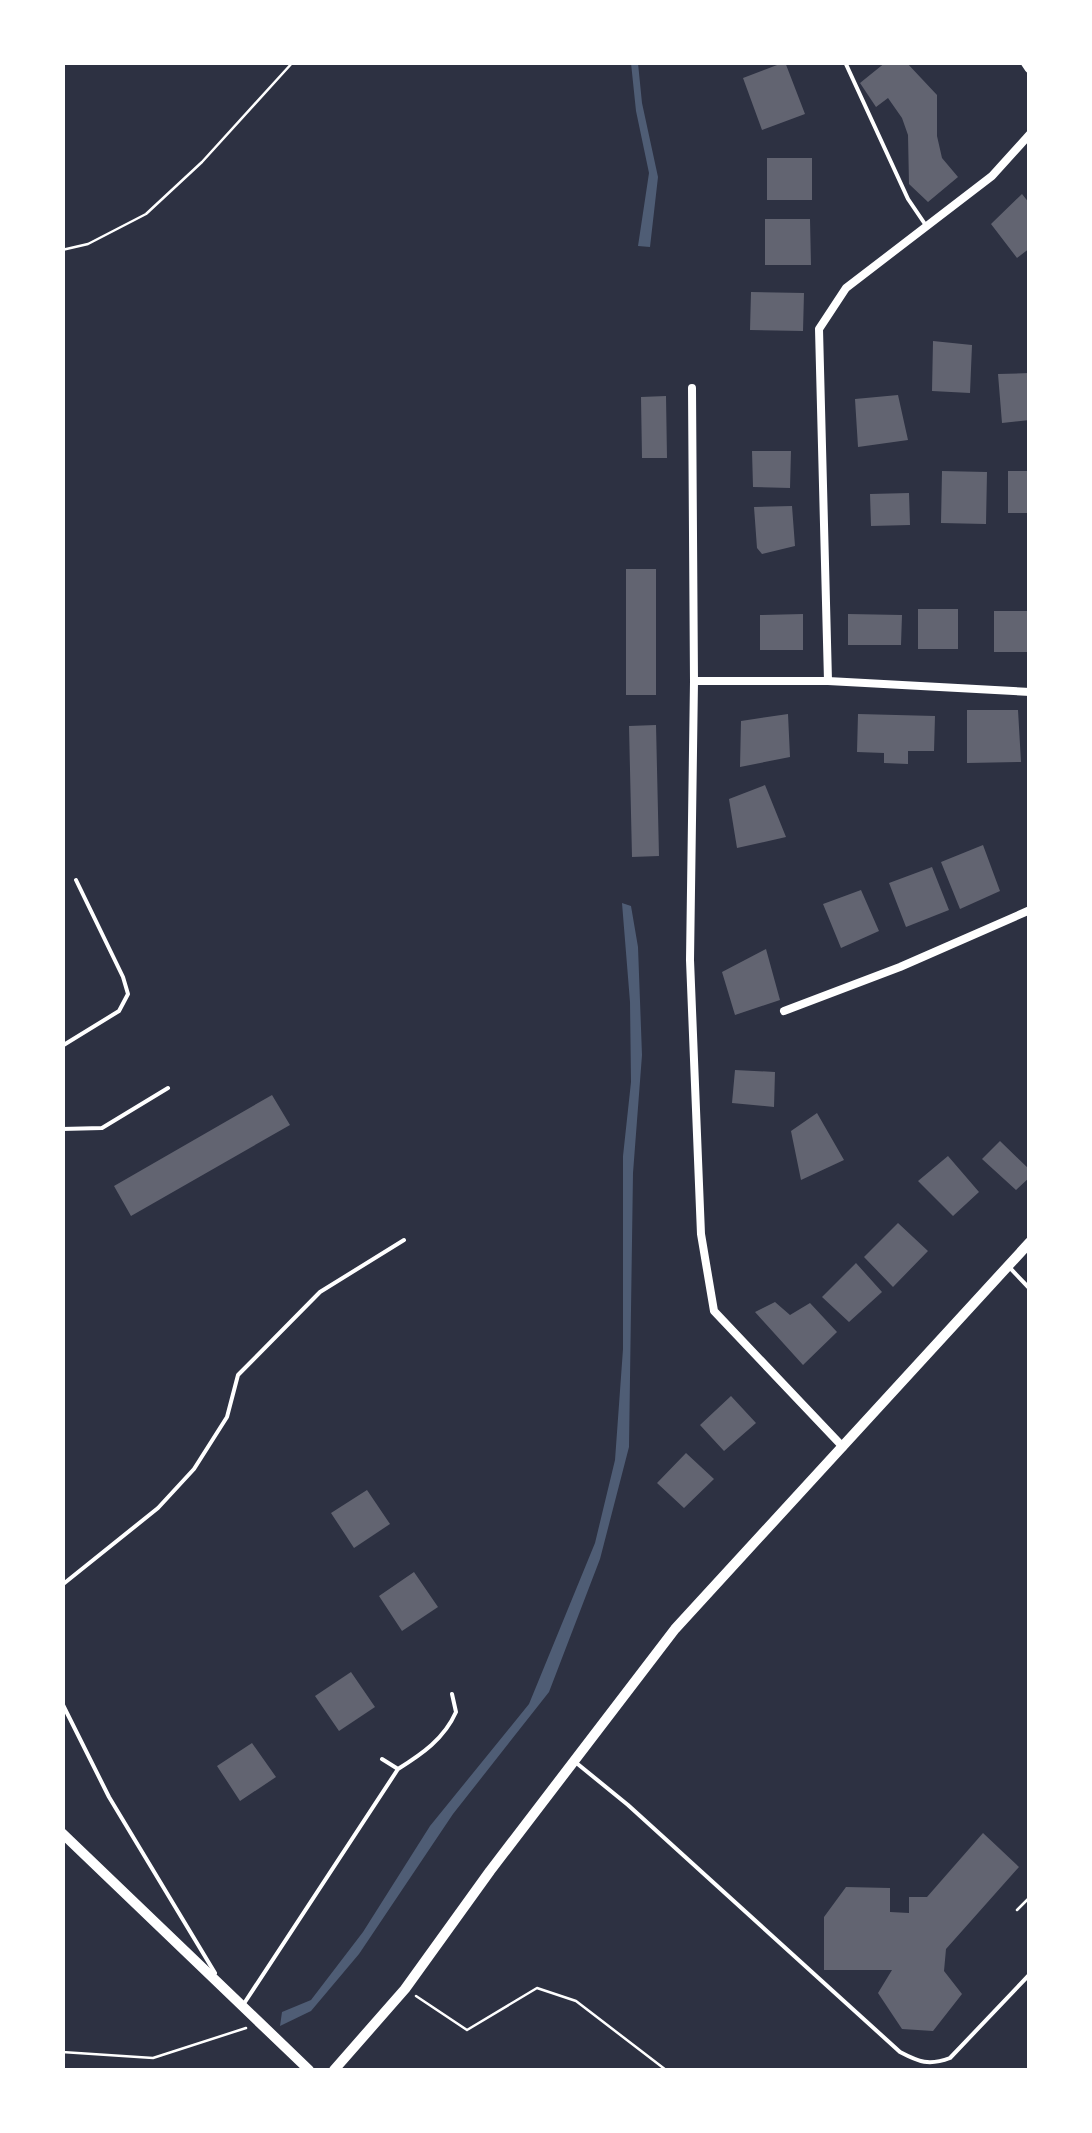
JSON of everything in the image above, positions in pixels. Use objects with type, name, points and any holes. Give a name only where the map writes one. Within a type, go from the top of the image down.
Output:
[{"type":"street","points":[[828,681],[819,330],[846,288],[992,176],[1030,134]]},
{"type":"street","points":[[692,388],[691,1000],[701,1234],[714,1311],[843,1447]]},
{"type":"street","points":[[694,681],[828,681],[1030,692]]},
{"type":"street","points":[[784,1012],[1030,910]]},
{"type":"street","points":[[334,2070],[405,1989],[490,1870],[675,1630],[1030,1242]]},
{"type":"street","points":[[62,1833],[309,2070]]},
{"type":"lane","points":[[845,62],[908,198],[928,226]]},
{"type":"lane","points":[[62,1046],[118,1011],[128,994],[124,977],[76,880]]},
{"type":"lane","points":[[62,1128],[102,1128],[168,1088]]},
{"type":"lane","points":[[62,1585],[158,1508],[194,1469],[227,1417],[238,1375],[306,1306],[320,1292],[404,1240]]},
{"type":"lane","points":[[1007,1265],[1030,1289]]},
{"type":"lane","points":[[241,2007],[398,1770],[443,1735],[456,1712],[452,1694]]},
{"type":"lane","points":[[62,1703],[110,1797],[229,1997]]},
{"type":"lane","points":[[382,1759],[398,1770]]},
{"type":"lane","points":[[574,1762],[628,1805],[910,2058],[934,2064],[950,2058],[1030,1974]]},
{"type":"path","points":[[62,250],[88,244],[146,214],[202,162],[293,62]]},
{"type":"path","points":[[1018,1910],[1030,1897]]},
{"type":"path","points":[[405,1989],[467,2030],[537,1988],[576,2000],[666,2070]]},
{"type":"path","points":[[62,2052],[153,2058],[260,2023]]},
{"type":"water","points":[[631,63],[638,63],[658,177],[650,247],[638,246],[649,173]]},
{"type":"water","points":[[622,903],[631,906],[638,947],[642,1055],[633,1173],[629,1447],[600,1559],[549,1692],[453,1814],[359,1954],[311,2011],[280,2026],[282,2012],[311,2000],[363,1932],[430,1826],[529,1704],[595,1543],[615,1460],[623,1349],[623,1156],[631,1082],[630,1002]]},
{"type":"building","points":[[785,62],[805,114],[762,130],[743,78]]},
{"type":"building","points":[[886,62],[906,62],[937,95],[937,136],[942,158],[958,177],[928,202],[909,184],[908,135],[902,118],[888,98],[876,107],[860,83]]},
{"type":"building","points":[[767,158],[812,158],[812,200],[767,200]]},
{"type":"building","points":[[1022,194],[1030,204],[1030,248],[1017,258],[991,224]]},
{"type":"building","points":[[765,219],[810,219],[811,265],[765,265]]},
{"type":"building","points":[[751,292],[804,293],[803,331],[750,330]]},
{"type":"building","points":[[933,341],[972,345],[970,393],[932,391]]},
{"type":"building","points":[[1030,373],[1030,420],[1002,423],[998,374]]},
{"type":"building","points":[[898,395],[908,440],[858,447],[855,399]]},
{"type":"building","points":[[666,396],[667,458],[642,458],[641,397]]},
{"type":"building","points":[[752,451],[791,451],[790,488],[753,487]]},
{"type":"building","points":[[942,471],[987,472],[986,524],[941,523]]},
{"type":"building","points":[[1008,471],[1030,471],[1030,513],[1008,513]]},
{"type":"building","points":[[909,493],[910,525],[871,526],[870,494]]},
{"type":"building","points":[[792,506],[795,546],[762,554],[757,548],[754,507]]},
{"type":"building","points":[[626,569],[656,569],[656,695],[626,695]]},
{"type":"building","points":[[918,609],[958,609],[958,649],[918,649]]},
{"type":"building","points":[[994,611],[1030,611],[1030,652],[994,652]]},
{"type":"building","points":[[803,614],[803,650],[760,650],[760,615]]},
{"type":"building","points":[[848,614],[902,615],[901,645],[848,645]]},
{"type":"building","points":[[967,710],[1018,710],[1021,762],[967,763]]},
{"type":"building","points":[[788,714],[790,757],[740,767],[741,721]]},
{"type":"building","points":[[858,714],[935,716],[934,751],[908,751],[908,764],[884,763],[884,753],[857,752]]},
{"type":"building","points":[[656,725],[659,856],[632,857],[629,726]]},
{"type":"building","points":[[765,785],[786,837],[737,848],[729,799]]},
{"type":"building","points":[[983,845],[1000,891],[960,909],[941,862]]},
{"type":"building","points":[[932,867],[949,910],[906,927],[889,883]]},
{"type":"building","points":[[861,890],[879,931],[841,948],[823,904]]},
{"type":"building","points":[[766,949],[780,1000],[735,1015],[722,972]]},
{"type":"building","points":[[735,1070],[775,1072],[774,1107],[732,1103]]},
{"type":"building","points":[[272,1095],[290,1125],[131,1216],[114,1186]]},
{"type":"building","points":[[817,1113],[844,1160],[801,1180],[791,1131]]},
{"type":"building","points":[[1000,1141],[1030,1170],[1030,1177],[1016,1190],[982,1159]]},
{"type":"building","points":[[948,1156],[979,1192],[953,1216],[918,1181]]},
{"type":"building","points":[[898,1223],[928,1251],[893,1287],[864,1257]]},
{"type":"building","points":[[856,1263],[882,1292],[849,1322],[822,1297]]},
{"type":"building","points":[[775,1302],[790,1315],[810,1303],[837,1332],[803,1365],[755,1312]]},
{"type":"building","points":[[731,1396],[756,1423],[724,1451],[700,1425]]},
{"type":"building","points":[[686,1453],[714,1479],[684,1508],[657,1483]]},
{"type":"building","points":[[367,1490],[390,1524],[354,1548],[331,1513]]},
{"type":"building","points":[[414,1572],[438,1607],[402,1631],[379,1596]]},
{"type":"building","points":[[351,1672],[375,1707],[339,1731],[315,1696]]},
{"type":"building","points":[[252,1743],[276,1777],[240,1801],[217,1766]]},
{"type":"building","points":[[983,1833],[1019,1867],[946,1949],[944,1971],[962,1994],[933,2031],[902,2029],[878,1993],[892,1970],[824,1970],[824,1917],[846,1887],[890,1888],[890,1912],[909,1913],[909,1897],[927,1897]]}]
